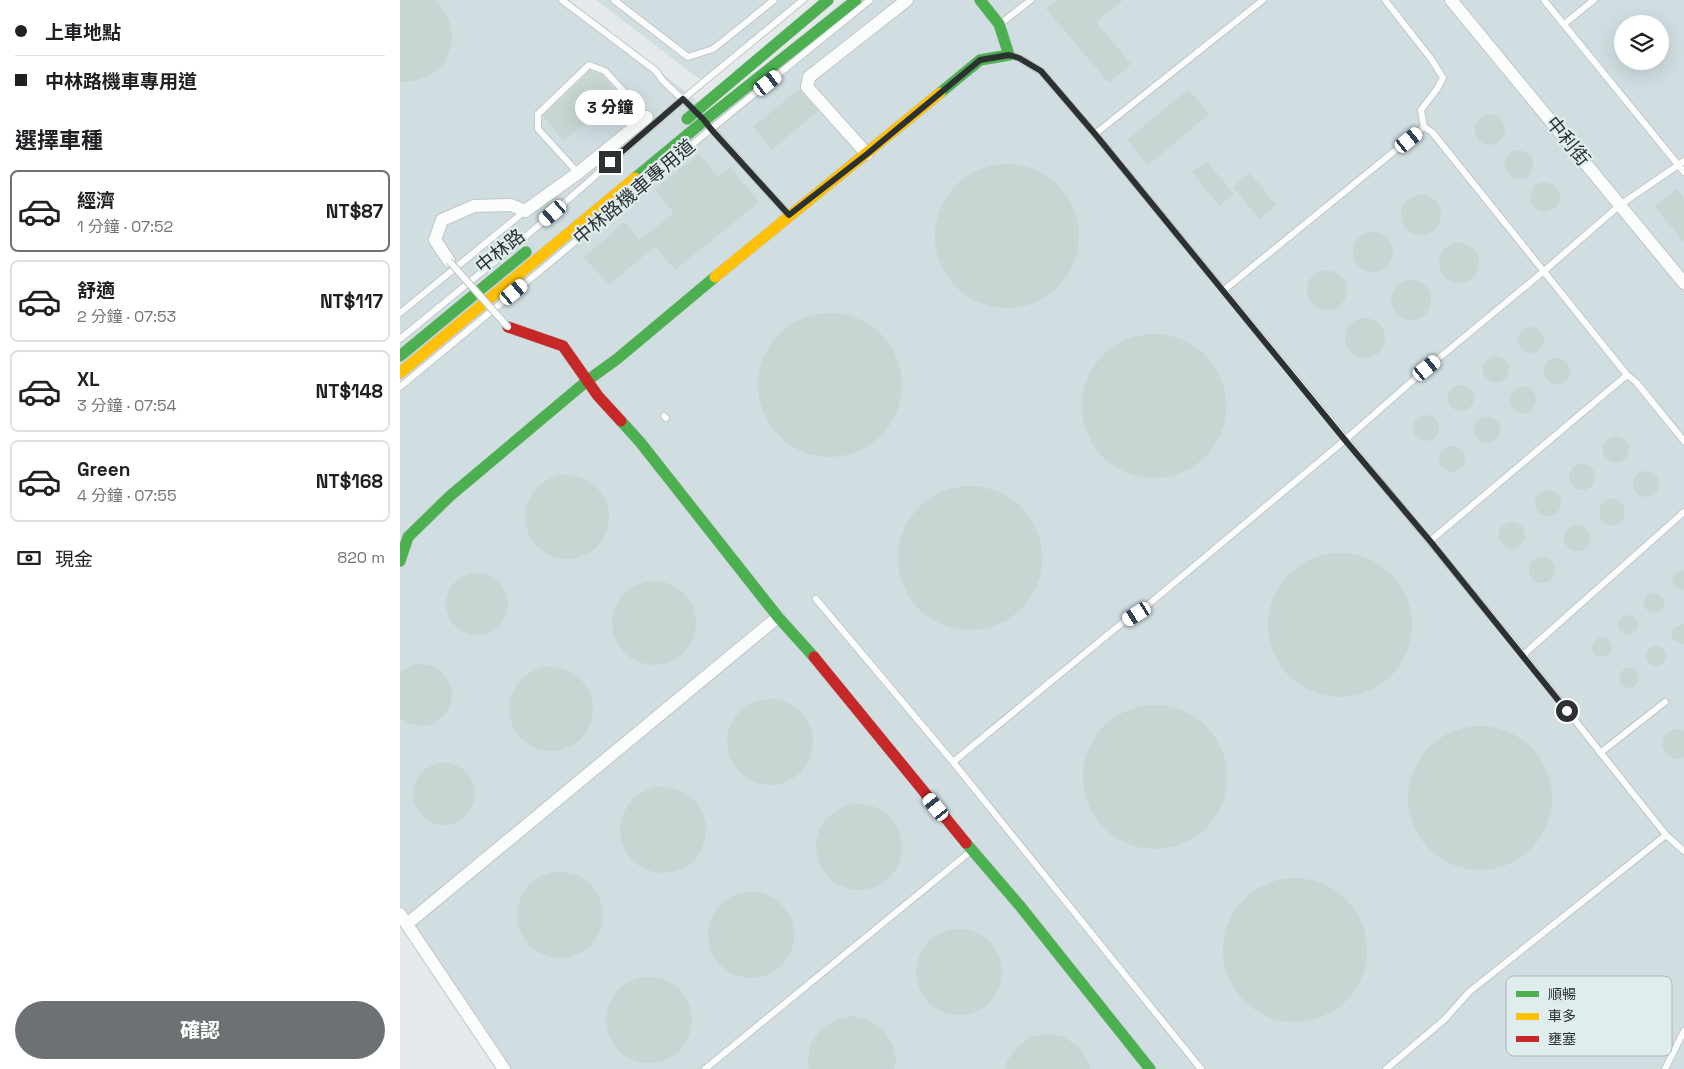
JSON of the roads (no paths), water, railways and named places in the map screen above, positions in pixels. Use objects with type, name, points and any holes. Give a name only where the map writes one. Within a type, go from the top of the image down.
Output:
[{"type":"street","points":[[677,127],[704,120],[828,0]]},
{"type":"street","points":[[400,373],[704,120],[856,0]]},
{"type":"street","points":[[867,154],[808,87],[809,77],[907,0]]},
{"type":"street","points":[[400,561],[408,536],[450,496],[588,380],[617,359],[789,215],[867,154],[980,60],[1009,55],[999,24],[980,0]]},
{"type":"street","name":"中利街","points":[[1451,0],[1684,282]]},
{"type":"street","points":[[449,260],[435,240],[442,220],[474,206],[511,205],[526,211],[578,173],[647,117]]},
{"type":"street","name":"中林路","points":[[400,356],[535,245]]},
{"type":"street","points":[[508,327],[563,346],[598,396],[640,442],[778,617],[818,661],[972,851],[1020,906],[1150,1069]]},
{"type":"street","points":[[504,1069],[403,919],[778,617]]},
{"type":"lane","points":[[562,0],[656,71],[704,120],[789,215]]},
{"type":"lane","points":[[614,0],[688,57],[714,50],[774,0]]},
{"type":"lane","name":"中林路機車專用道","points":[[400,339],[538,226],[683,99],[804,0]]},
{"type":"lane","name":"中林路機車專用道","points":[[400,387],[704,120],[870,0]]},
{"type":"lane","points":[[999,24],[1031,0]]},
{"type":"lane","points":[[1095,134],[1263,0]]},
{"type":"lane","points":[[1385,0],[1432,60],[1443,78],[1421,110],[1424,127],[1432,132],[1627,375],[1636,382],[1684,441]]},
{"type":"lane","points":[[1544,0],[1681,163],[1684,172]]},
{"type":"lane","points":[[1564,24],[1594,0]]},
{"type":"lane","points":[[1009,55],[1019,58],[1041,71],[1095,134],[1523,655],[1666,835],[1684,851]]},
{"type":"lane","points":[[578,173],[538,129],[538,114],[590,66],[604,71],[647,117]]},
{"type":"lane","points":[[1224,290],[1424,127]]},
{"type":"lane","points":[[953,762],[1122,623],[1137,614],[1345,440],[1620,205],[1681,163]]},
{"type":"lane","points":[[400,313],[526,211]]},
{"type":"lane","points":[[449,260],[508,327]]},
{"type":"lane","points":[[1430,541],[1627,375]]},
{"type":"lane","points":[[1523,655],[1684,512]]},
{"type":"lane","points":[[816,599],[953,762],[1202,1069]]},
{"type":"lane","points":[[1600,753],[1665,702]]},
{"type":"lane","points":[[1386,1069],[1445,1019],[1469,992],[1666,835]]},
{"type":"lane","points":[[705,1069],[972,851]]},
{"type":"lane","points":[[1672,1055],[1684,1031]]},
{"type":"lane","points":[[1665,1069],[1672,1056]]}]
